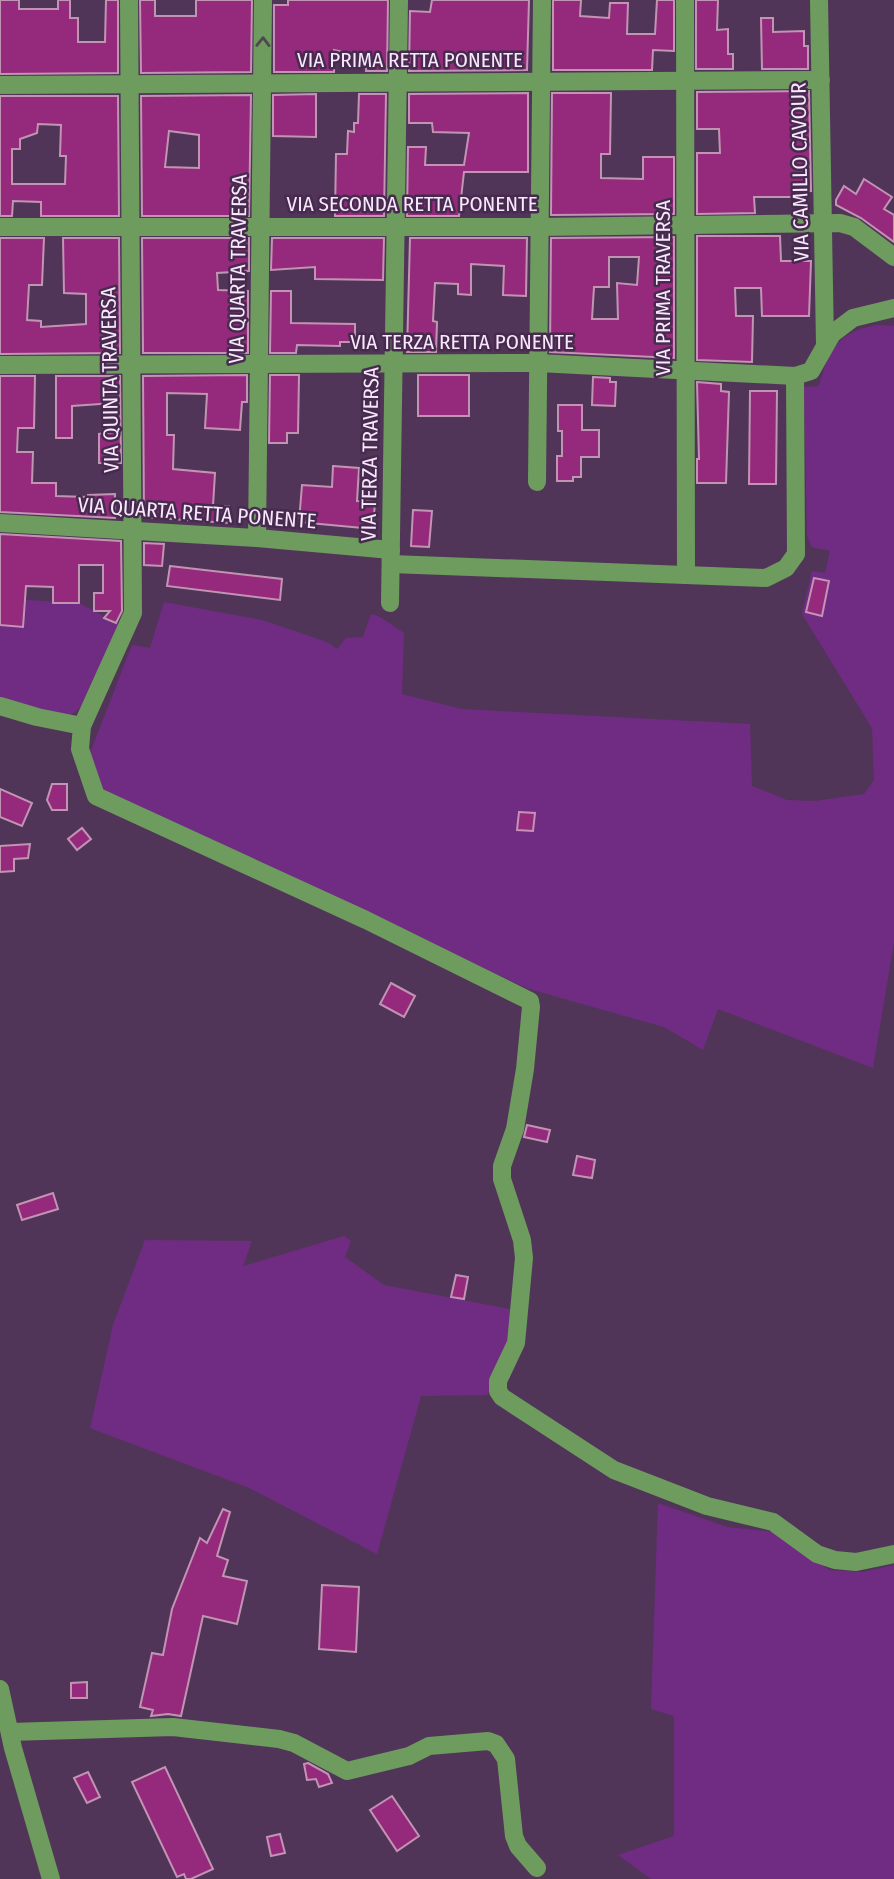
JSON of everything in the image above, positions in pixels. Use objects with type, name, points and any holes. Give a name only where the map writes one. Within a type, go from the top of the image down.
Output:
[{"type":"street","name":"VIA QUINTA TRAVERSA","points":[[128,0],[133,613],[82,726],[80,748],[96,796],[366,920],[530,1001],[525,1069],[514,1129],[502,1166],[502,1179],[522,1240],[524,1258],[516,1343],[498,1381],[498,1391],[502,1397],[614,1470],[707,1506],[773,1522],[817,1554],[835,1560],[856,1562],[894,1554]]},
{"type":"street","name":"VIA QUARTA TRAVERSA","points":[[257,538],[263,0]]},
{"type":"street","points":[[537,482],[542,0]]},
{"type":"street","name":"VIA PRIMA TRAVERSA","points":[[685,0],[686,575]]},
{"type":"street","name":"VIA CAMILLO CAVOUR","points":[[819,0],[825,344]]},
{"type":"street","name":"VIA TERZA TRAVERSA","points":[[390,603],[399,6]]},
{"type":"street","name":"VIA PRIMA RETTA PONENTE","points":[[0,85],[821,80]]},
{"type":"street","name":"VIA SECONDA RETTA PONENTE","points":[[0,227],[539,227],[840,223],[854,228],[894,257]]},
{"type":"street","points":[[795,376],[811,371],[832,334],[853,318],[894,308]]},
{"type":"street","name":"VIA TERZA RETTA PONENTE","points":[[0,365],[538,363],[795,376]]},
{"type":"street","name":"VIA QUARTA RETTA PONENTE","points":[[0,523],[257,538],[391,557],[766,578],[786,568],[796,554],[795,376]]},
{"type":"street","points":[[0,706],[37,718],[82,726]]},
{"type":"street","points":[[0,1689],[3,1713],[51,1879]]},
{"type":"street","points":[[10,1732],[173,1727],[279,1739],[294,1743],[347,1771],[409,1756],[429,1746],[488,1741],[496,1744],[506,1759],[514,1836],[518,1846],[537,1868]]},
{"type":"shaded area","points":[[877,325],[894,326],[894,942],[873,1068],[718,1009],[703,1050],[664,1027],[529,989],[99,792],[90,753],[132,645],[150,648],[164,602],[262,620],[327,642],[337,649],[346,638],[363,637],[371,614],[404,633],[402,694],[462,709],[750,724],[752,786],[787,800],[815,801],[864,794],[874,780],[872,728],[802,614],[812,571],[825,573],[830,551],[812,547],[807,536],[804,387],[819,386],[831,352],[844,338],[853,332]]},
{"type":"shaded area","points":[[26,600],[79,603],[120,625],[83,705],[71,715],[63,717],[0,699],[0,625],[23,627]]},
{"type":"shaded area","points":[[344,1236],[351,1241],[345,1257],[384,1285],[515,1310],[514,1340],[487,1395],[421,1396],[377,1554],[247,1487],[90,1428],[113,1325],[145,1240],[252,1241],[243,1266]]},
{"type":"shaded area","points":[[658,1503],[727,1527],[776,1532],[829,1570],[864,1572],[894,1565],[894,1879],[651,1879],[618,1855],[674,1836],[674,1716],[651,1709]]},
{"type":"building","points":[[0,0],[19,0],[19,9],[58,9],[58,0],[70,0],[70,18],[78,18],[78,42],[105,42],[106,0],[118,0],[118,73],[0,74]]},
{"type":"building","points":[[140,0],[155,0],[155,16],[196,16],[196,0],[252,0],[251,72],[141,73]]},
{"type":"building","points":[[288,0],[388,0],[387,71],[366,71],[367,57],[334,50],[334,72],[274,72],[274,5],[288,5]]},
{"type":"building","points":[[432,0],[529,0],[527,70],[409,71],[410,11],[430,12]]},
{"type":"building","points":[[553,0],[581,0],[580,16],[609,18],[610,3],[628,3],[627,34],[655,34],[657,0],[674,0],[674,51],[653,50],[652,70],[553,70]]},
{"type":"building","points":[[696,0],[718,0],[717,30],[728,29],[728,54],[733,54],[733,69],[696,69]]},
{"type":"building","points":[[761,18],[773,18],[773,32],[804,31],[804,46],[808,46],[808,69],[762,69]]},
{"type":"building","points":[[809,91],[811,191],[795,192],[795,197],[754,197],[755,213],[697,214],[697,153],[720,153],[719,129],[697,129],[697,92]]},
{"type":"building","points":[[528,93],[528,172],[464,172],[459,216],[407,216],[408,147],[426,147],[425,165],[464,165],[469,133],[433,132],[432,123],[409,123],[409,94]]},
{"type":"building","points":[[552,93],[611,93],[610,154],[601,154],[601,178],[643,179],[643,157],[674,157],[674,214],[551,215]]},
{"type":"building","points":[[316,94],[316,137],[273,136],[273,95]]},
{"type":"building","points":[[359,94],[386,94],[384,216],[335,216],[336,154],[347,154],[348,131],[354,132],[354,123],[358,123]]},
{"type":"building","points":[[251,95],[249,216],[142,216],[141,96]],"holes":[[[169,131],[199,135],[199,168],[165,167]]]},
{"type":"building","points":[[0,96],[118,96],[119,216],[41,216],[41,202],[13,201],[12,216],[0,216]],"holes":[[[38,124],[61,125],[60,156],[66,156],[65,184],[12,184],[12,149],[20,149],[20,139],[37,133]]]},
{"type":"building","points":[[864,179],[892,197],[884,209],[894,215],[894,242],[861,218],[836,205],[844,186],[856,194]]},
{"type":"building","points":[[697,236],[780,236],[781,261],[811,261],[809,316],[762,316],[761,288],[735,288],[736,316],[753,316],[752,362],[697,360]]},
{"type":"building","points":[[674,237],[674,358],[550,352],[551,238]],"holes":[[[609,257],[639,257],[637,285],[617,283],[618,319],[592,319],[594,287],[609,287]]]},
{"type":"building","points":[[0,238],[44,238],[42,285],[29,285],[27,320],[41,321],[41,327],[86,324],[86,294],[64,293],[63,238],[119,238],[120,353],[0,354]]},
{"type":"building","points":[[142,238],[249,238],[249,271],[217,273],[218,290],[248,291],[248,353],[143,353]]},
{"type":"building","points":[[272,238],[384,238],[383,280],[315,279],[315,267],[271,270]]},
{"type":"building","points":[[410,238],[527,238],[526,296],[503,295],[504,266],[471,264],[471,295],[458,294],[458,284],[435,283],[433,321],[437,322],[436,352],[407,352]]},
{"type":"building","points":[[271,291],[291,291],[291,323],[355,324],[355,342],[340,342],[340,346],[297,345],[296,353],[270,353]]},
{"type":"building","points":[[247,375],[247,402],[242,402],[240,430],[205,428],[207,394],[167,393],[167,435],[174,435],[173,469],[215,473],[213,506],[229,506],[228,523],[144,517],[143,376]]},
{"type":"building","points":[[270,375],[299,375],[298,433],[287,433],[287,443],[269,443]]},
{"type":"building","points":[[418,375],[469,375],[469,416],[418,416]]},
{"type":"building","points":[[0,376],[35,376],[34,428],[18,428],[17,452],[33,452],[32,483],[56,483],[56,496],[115,494],[115,518],[0,512]]},
{"type":"building","points":[[56,376],[120,376],[121,463],[99,463],[99,434],[114,432],[114,403],[72,406],[72,438],[56,438]]},
{"type":"building","points":[[593,377],[610,378],[610,382],[616,382],[615,406],[592,405]]},
{"type":"building","points":[[697,382],[721,384],[721,391],[729,392],[726,483],[697,483]]},
{"type":"building","points":[[750,391],[777,391],[776,484],[749,484]]},
{"type":"building","points":[[558,405],[582,405],[582,430],[599,430],[599,457],[581,457],[581,477],[573,477],[573,481],[557,481],[557,456],[562,456]]},
{"type":"building","points":[[333,466],[359,468],[357,501],[375,502],[373,529],[299,522],[302,485],[332,487]]},
{"type":"building","points":[[413,510],[432,511],[429,547],[411,546]]},
{"type":"building","points":[[0,534],[121,541],[122,611],[116,623],[104,618],[110,611],[94,611],[94,593],[103,593],[103,565],[79,565],[79,603],[53,603],[53,587],[26,586],[23,627],[0,625]]},
{"type":"building","points":[[144,543],[164,544],[162,566],[144,565]]},
{"type":"building","points":[[170,566],[282,579],[280,600],[167,586]]},
{"type":"building","points":[[814,578],[829,581],[822,616],[806,612]]},
{"type":"building","points":[[52,784],[67,784],[67,810],[52,810],[47,800]]},
{"type":"building","points":[[0,789],[32,803],[22,826],[0,817]]},
{"type":"building","points":[[519,812],[535,813],[533,831],[517,830]]},
{"type":"building","points":[[82,828],[91,839],[77,850],[68,839]]},
{"type":"building","points":[[30,844],[28,858],[14,859],[14,871],[0,872],[0,846]]},
{"type":"building","points":[[391,983],[415,996],[404,1017],[380,1004]]},
{"type":"building","points":[[527,1125],[550,1130],[547,1142],[524,1137]]},
{"type":"building","points":[[577,1156],[595,1160],[592,1178],[573,1175]]},
{"type":"building","points":[[53,1193],[58,1209],[22,1220],[17,1205]]},
{"type":"building","points":[[456,1275],[468,1277],[464,1299],[451,1297]]},
{"type":"building","points":[[223,1509],[230,1512],[217,1556],[228,1560],[223,1576],[247,1581],[237,1624],[203,1616],[181,1716],[151,1716],[153,1710],[140,1707],[152,1653],[163,1655],[172,1609],[200,1538],[207,1543]]},
{"type":"building","points":[[322,1585],[359,1587],[356,1652],[319,1649]]},
{"type":"building","points":[[87,1682],[87,1698],[71,1698],[71,1683]]},
{"type":"building","points":[[308,1763],[328,1774],[332,1783],[319,1787],[316,1779],[307,1780],[304,1764]]},
{"type":"building","points":[[165,1767],[213,1869],[191,1879],[186,1879],[184,1874],[177,1877],[132,1782]]},
{"type":"building","points":[[88,1772],[100,1797],[87,1803],[74,1778]]},
{"type":"building","points":[[392,1796],[419,1836],[397,1851],[370,1810]]},
{"type":"building","points":[[280,1834],[285,1853],[271,1856],[267,1837]]}]
